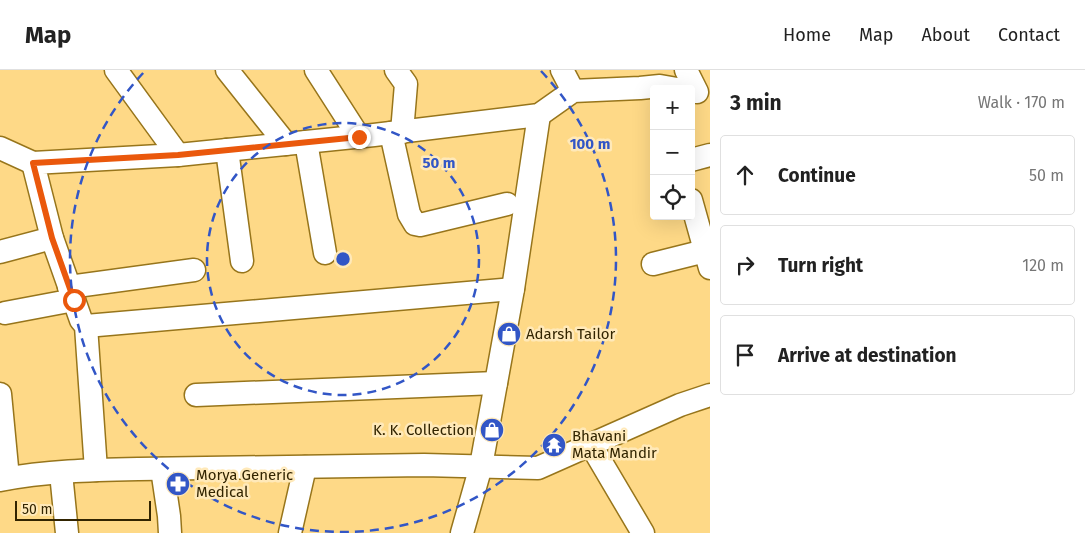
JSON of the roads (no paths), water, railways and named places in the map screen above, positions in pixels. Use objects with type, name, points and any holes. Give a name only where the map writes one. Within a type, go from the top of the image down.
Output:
[{"type":"street","points":[[116,70],[178,155]]},
{"type":"street","points":[[227,70],[296,143],[325,253]]},
{"type":"street","points":[[316,70],[359,137]]},
{"type":"street","points":[[396,70],[406,84],[396,132],[411,220],[415,224],[420,225],[507,204]]},
{"type":"street","points":[[562,70],[573,91]]},
{"type":"street","points":[[684,85],[686,70]]},
{"type":"street","points":[[0,148],[33,163],[178,155],[359,137],[539,115],[573,91],[650,88]]},
{"type":"street","points":[[462,533],[481,466],[512,289],[539,115]]},
{"type":"street","points":[[227,150],[242,261]]},
{"type":"street","points":[[695,159],[710,155]]},
{"type":"street","points":[[33,163],[52,238],[81,320],[86,326],[96,470]]},
{"type":"street","points":[[654,264],[708,260],[695,214]]},
{"type":"street","points":[[0,252],[52,238]]},
{"type":"street","points":[[5,313],[72,293],[194,270]]},
{"type":"street","points":[[86,326],[512,289]]},
{"type":"street","points":[[196,395],[496,383]]},
{"type":"street","points":[[0,394],[4,479],[96,470],[424,465],[538,468],[680,406],[710,395]]},
{"type":"street","points":[[591,445],[643,533]]},
{"type":"street","points":[[290,533],[305,467]]},
{"type":"street","points":[[162,469],[170,533]]},
{"type":"street","points":[[61,473],[68,533]]},
{"type":"place","name":"Adarsh Tailor","points":[[509,334]]},
{"type":"place","name":"K. K. Collection","points":[[492,430]]},
{"type":"place","name":"Bhavani Mata Mandir","points":[[554,445]]},
{"type":"place","name":"Morya Generic Medical","points":[[178,484]]}]
